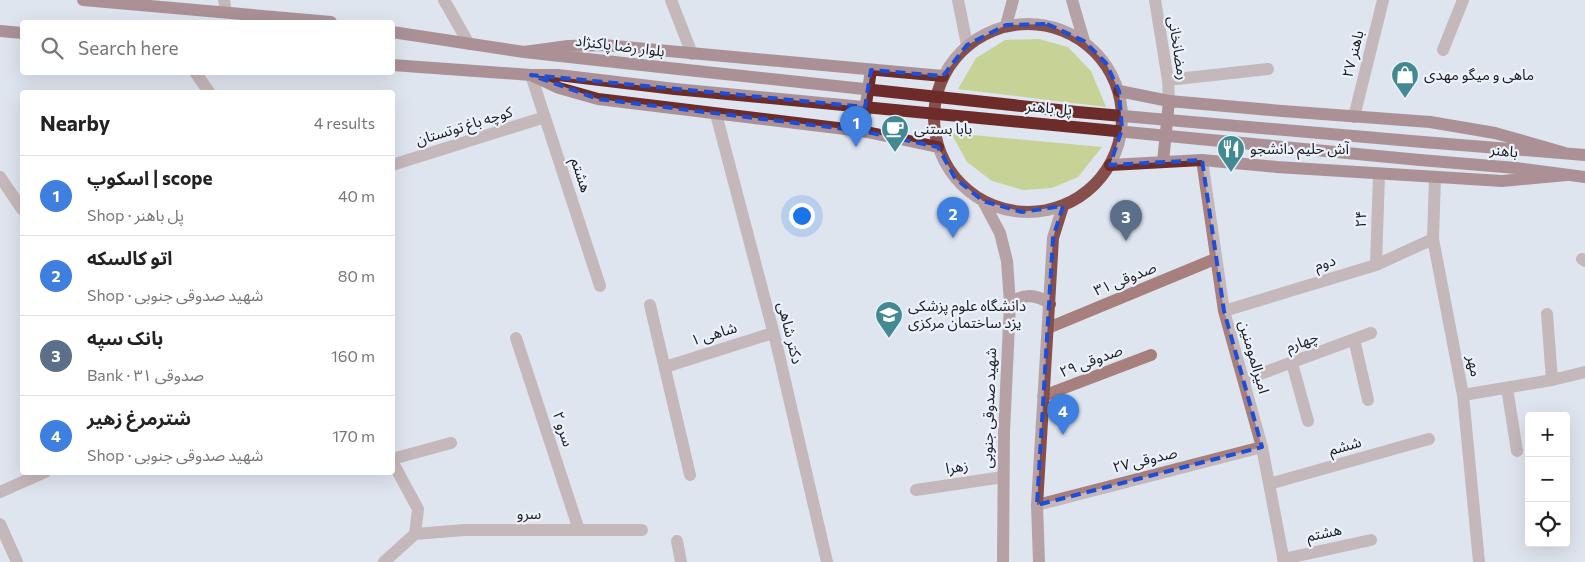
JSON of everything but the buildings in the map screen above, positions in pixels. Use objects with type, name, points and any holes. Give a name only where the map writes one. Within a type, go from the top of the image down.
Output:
[{"type":"main road","points":[[82,0],[225,6],[318,20]]},
{"type":"main road","points":[[1006,25],[1013,0]]},
{"type":"main road","points":[[1072,0],[1084,41]]},
{"type":"main road","points":[[1047,24],[1084,41],[1106,63],[1119,91],[1122,129],[1110,165],[1090,189],[1063,206],[1022,212],[983,201],[955,178],[938,147],[934,111],[943,76],[967,45],[1006,25],[1047,24]]},
{"type":"main road","points":[[0,31],[20,33]]},
{"type":"main road","points":[[395,32],[524,52],[568,46],[603,45],[943,76]]},
{"type":"main road","name":"بلوار رضا پاکنژاد","points":[[524,52],[678,69]]},
{"type":"main road","points":[[395,64],[531,74],[559,88],[598,99],[862,131],[938,147]]},
{"type":"main road","name":"پل باهنر","points":[[678,69],[1077,112],[1423,142]]},
{"type":"main road","points":[[862,131],[871,70]]},
{"type":"main road","name":"پل باهنر","points":[[531,74],[558,75],[675,89],[1420,160]]},
{"type":"main road","points":[[1119,91],[1169,101],[1430,122],[1495,133],[1565,153]]},
{"type":"main road","points":[[1163,162],[1169,101]]},
{"type":"main road","name":"باهنر","points":[[1423,142],[1585,154]]},
{"type":"main road","points":[[1110,165],[1202,160],[1277,167],[1502,181],[1567,175]]},
{"type":"main road","name":"باهنر","points":[[1420,160],[1516,168],[1585,177]]},
{"type":"main road","name":"شهید صدوقی جنوبی","points":[[983,201],[1000,233],[1007,261],[1010,302],[1003,477],[1003,562]]},
{"type":"main road","points":[[1039,562],[1037,505],[1053,238],[1063,206]]},
{"type":"main road","points":[[1010,302],[1028,295],[1040,297],[1050,304]]},
{"type":"street","points":[[444,0],[470,44]]},
{"type":"street","points":[[670,0],[692,54]]},
{"type":"street","points":[[958,0],[967,45]]},
{"type":"street","name":"رمضانخانی","points":[[1155,0],[1168,80],[1169,101]]},
{"type":"street","name":"باهنر ۲۷","points":[[1354,117],[1383,0]]},
{"type":"street","points":[[1443,50],[1463,0]]},
{"type":"street","points":[[1168,80],[1268,69]]},
{"type":"street","name":"هشتم","points":[[531,74],[600,286]]},
{"type":"street","points":[[196,75],[208,90]]},
{"type":"street","name":"دکتر شاهی","points":[[716,114],[773,333],[827,562]]},
{"type":"street","name":"کوچه باغ توتستان","points":[[395,164],[545,117]]},
{"type":"street","name":"امیرالمومنین","points":[[1202,160],[1224,311],[1262,447],[1284,560]]},
{"type":"street","name":"۲۴","points":[[1376,265],[1378,174]]},
{"type":"street","points":[[0,177],[20,206]]},
{"type":"street","name":"مهر","points":[[1435,177],[1433,239],[1463,394],[1479,562]]},
{"type":"street","name":"دوم","points":[[1224,311],[1376,265],[1433,239]]},
{"type":"street","name":"صدوقی ۳۱","points":[[1048,328],[1215,259]]},
{"type":"street","points":[[650,305],[690,475]]},
{"type":"street","points":[[1547,314],[1552,380]]},
{"type":"street","name":"شاهی ۱","points":[[665,367],[773,333]]},
{"type":"street","name":"چهارم","points":[[1244,380],[1371,333]]},
{"type":"street","name":"سرو ۲","points":[[516,338],[578,530]]},
{"type":"street","points":[[1354,339],[1368,400]]},
{"type":"street","name":"صدوقی ۲۹","points":[[1044,396],[1151,355]]},
{"type":"street","points":[[1292,363],[1308,421]]},
{"type":"street","points":[[1463,394],[1552,380],[1585,372]]},
{"type":"street","points":[[1507,388],[1517,451]]},
{"type":"street","name":"ششم","points":[[1269,484],[1430,439]]},
{"type":"street","points":[[395,459],[451,443]]},
{"type":"street","name":"صدوقی ۲۷","points":[[1037,505],[1262,447]]},
{"type":"street","points":[[384,562],[415,534],[418,509],[395,466]]},
{"type":"street","points":[[0,491],[38,475]]},
{"type":"street","name":"زهرا","points":[[916,490],[1003,477]]},
{"type":"street","points":[[0,524],[17,562]]},
{"type":"street","name":"سرو","points":[[415,534],[464,530],[642,530]]},
{"type":"street","name":"هشتم","points":[[1284,560],[1371,540]]},
{"type":"street","points":[[677,541],[681,562]]},
{"type":"highlighted area","points":[[1047,24],[1084,41],[1106,63],[1119,91],[1122,129],[1110,165],[1202,160],[1224,311],[1262,447],[1037,505],[1053,238],[1063,206],[1022,212],[983,201],[955,178],[938,147],[862,131],[598,99],[531,75],[865,107],[871,70],[943,76],[967,45],[1006,25]]},
{"type":"green space","points":[[1039,39],[1068,47],[1091,71],[1106,107],[958,89],[976,58],[1005,40]]},
{"type":"green space","points":[[951,133],[1102,147],[1078,177],[1052,188],[1023,190],[992,181],[967,162]]},
{"type":"place","name":"ماهی و میگو مهدی","points":[[1405,99]]},
{"type":"place","name":"اسکوپ | scope","points":[[856,147]]},
{"type":"place","name":"بابا بستنی","points":[[895,153]]},
{"type":"place","name":"آش حلیم دانشجو","points":[[1231,173]]},
{"type":"place","name":"اتو کالسکه","points":[[953,238]]},
{"type":"place","name":"بانک سپه","points":[[1126,241]]},
{"type":"place","name":"دانشگاه علوم پزشکی یزد ساختمان مرکزی","points":[[889,339]]},
{"type":"place","name":"شترمرغ زهیر","points":[[1063,435]]}]
